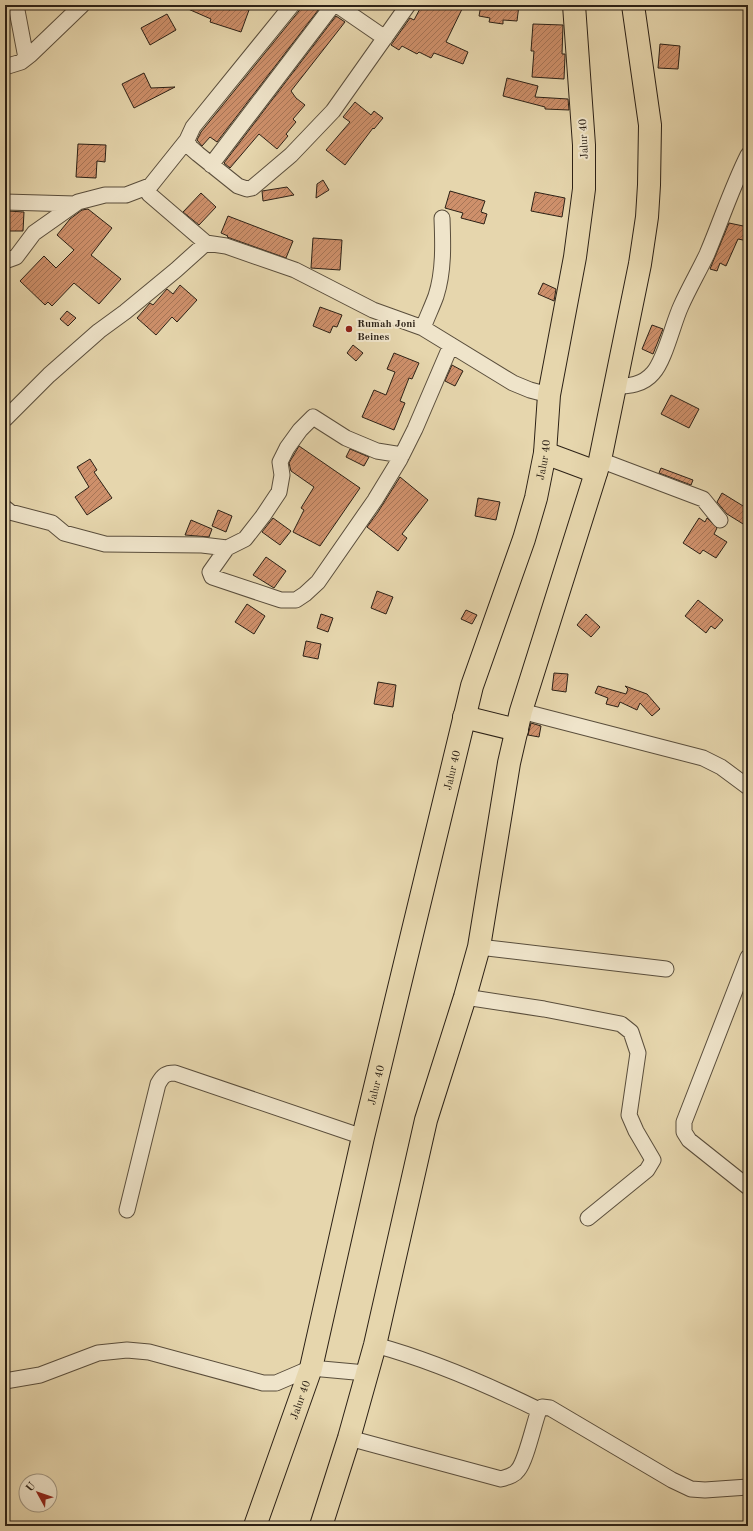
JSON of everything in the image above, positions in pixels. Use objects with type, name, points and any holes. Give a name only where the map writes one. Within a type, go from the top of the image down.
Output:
[{"type":"highway","name":"Jalur 40","points":[[255,1526],[311,1368],[363,1137],[472,686],[524,539],[536,498],[545,453],[549,395],[575,256],[584,189],[584,145],[574,5]]},
{"type":"highway","points":[[321,1526],[349,1438],[375,1345],[426,1120],[465,997],[479,947],[509,763],[519,721],[598,466],[640,264],[649,185],[650,125],[633,5]]},
{"type":"highway","points":[[545,453],[598,466]]},
{"type":"highway","points":[[464,717],[519,721]]},
{"type":"street","points":[[16,5],[26,58]]},
{"type":"street","points":[[5,67],[22,62],[63,25],[82,5]]},
{"type":"street","points":[[5,261],[16,257],[34,233],[75,204],[105,194],[126,195],[148,187],[187,140],[193,127],[292,5]]},
{"type":"street","points":[[211,165],[333,5]]},
{"type":"street","points":[[337,5],[385,38]]},
{"type":"street","points":[[187,140],[190,147],[238,186],[247,189],[252,188],[291,155],[333,111],[408,5]]},
{"type":"street","points":[[614,387],[630,386],[642,382],[655,370],[660,361],[681,306],[707,254],[728,200],[748,155]]},
{"type":"street","points":[[148,187],[147,190],[149,194],[206,243],[226,246],[295,270],[373,310],[423,328],[513,383],[530,390],[549,395]]},
{"type":"street","points":[[5,202],[75,204]]},
{"type":"street","points":[[423,328],[436,296],[441,274],[443,248],[442,218]]},
{"type":"street","points":[[5,419],[48,375],[99,331],[125,312],[176,270],[206,243]]},
{"type":"street","points":[[402,455],[377,451],[346,438],[313,417],[300,430],[287,448],[280,462],[282,475],[279,492],[245,539],[227,548],[210,572],[212,578],[281,600],[296,600],[318,582],[374,500],[402,455],[418,423],[451,345]]},
{"type":"street","points":[[598,466],[703,499],[720,520]]},
{"type":"street","points":[[5,508],[10,512],[52,523],[64,533],[105,544],[202,545],[227,548]]},
{"type":"street","points":[[519,721],[703,758],[721,767],[748,786]]},
{"type":"street","points":[[479,947],[666,970]]},
{"type":"street","points":[[748,957],[684,1122],[684,1132],[689,1140],[748,1187]]},
{"type":"street","points":[[465,997],[544,1009],[621,1024],[631,1032],[638,1053],[629,1115],[636,1131],[653,1160],[647,1170],[588,1218]]},
{"type":"street","points":[[127,1210],[158,1084],[162,1076],[166,1073],[175,1073],[363,1137]]},
{"type":"street","points":[[375,1345],[399,1351],[467,1377],[539,1410]]},
{"type":"street","points":[[5,1381],[40,1375],[98,1353],[127,1350],[149,1352],[263,1383],[276,1383],[311,1368],[366,1373]]},
{"type":"street","points":[[349,1438],[501,1479],[510,1476],[518,1470],[523,1461],[539,1410],[542,1407],[550,1408],[672,1480],[691,1489],[705,1490],[748,1487]]},
{"type":"building","points":[[179,5],[216,5],[230,10],[232,5],[234,5],[249,10],[241,32],[210,22],[211,19]]},
{"type":"building","points":[[301,5],[322,5],[217,142],[210,137],[202,146],[197,140],[201,132],[299,11]]},
{"type":"building","points":[[422,5],[464,5],[446,42],[468,52],[463,64],[434,53],[431,58],[419,52],[417,54],[402,46],[399,50],[391,45],[410,18],[414,20]]},
{"type":"building","points":[[481,5],[519,5],[517,21],[503,20],[503,24],[489,22],[490,18],[479,16]]},
{"type":"building","points":[[167,14],[176,30],[150,45],[141,28]]},
{"type":"building","points":[[336,16],[345,22],[291,91],[296,98],[305,105],[293,119],[296,122],[286,134],[288,136],[277,149],[259,134],[230,168],[224,163]]},
{"type":"building","points":[[533,24],[563,25],[562,54],[565,54],[564,79],[532,77],[534,51],[531,51]]},
{"type":"building","points":[[660,44],[680,46],[678,69],[658,68]]},
{"type":"building","points":[[144,73],[151,88],[175,87],[134,108],[122,84]]},
{"type":"building","points":[[507,78],[538,86],[535,97],[568,99],[569,110],[545,109],[545,107],[503,96]]},
{"type":"building","points":[[355,102],[371,115],[374,111],[383,118],[374,129],[373,128],[345,165],[326,150],[350,122],[343,117]]},
{"type":"building","points":[[78,144],[106,145],[105,162],[97,161],[96,178],[76,177]]},
{"type":"building","points":[[323,180],[329,190],[316,198],[317,184]]},
{"type":"building","points":[[287,187],[294,195],[263,201],[262,191]]},
{"type":"building","points":[[450,191],[485,201],[481,212],[487,214],[484,224],[461,218],[463,213],[445,208]]},
{"type":"building","points":[[535,192],[565,198],[562,217],[531,211]]},
{"type":"building","points":[[201,193],[216,207],[199,225],[183,212]]},
{"type":"building","points":[[88,209],[112,228],[91,255],[121,279],[99,304],[74,283],[52,306],[48,302],[45,305],[20,281],[44,256],[56,268],[74,250],[57,235],[70,219],[82,210]]},
{"type":"building","points":[[8,211],[24,212],[23,231],[8,231]]},
{"type":"building","points":[[228,216],[293,241],[286,258],[227,237],[228,236],[221,233]]},
{"type":"building","points":[[729,223],[748,227],[748,241],[738,239],[726,266],[720,263],[717,271],[710,269]]},
{"type":"building","points":[[313,238],[342,240],[340,270],[311,268]]},
{"type":"building","points":[[543,283],[556,289],[554,301],[538,294]]},
{"type":"building","points":[[180,285],[197,300],[177,322],[172,317],[156,335],[137,318],[150,303],[153,305],[167,289],[173,294]]},
{"type":"building","points":[[320,307],[342,315],[337,327],[333,326],[330,333],[313,326]]},
{"type":"building","points":[[67,311],[76,318],[68,326],[60,319]]},
{"type":"building","points":[[652,325],[663,329],[653,354],[642,349]]},
{"type":"building","points":[[353,345],[363,353],[356,361],[347,353]]},
{"type":"building","points":[[394,353],[419,363],[412,379],[409,378],[400,401],[405,403],[394,430],[362,417],[374,390],[386,395],[395,372],[387,369]]},
{"type":"building","points":[[452,365],[463,371],[455,386],[445,381]]},
{"type":"building","points":[[671,395],[699,409],[689,428],[661,414]]},
{"type":"building","points":[[299,446],[360,488],[320,546],[293,532],[304,510],[301,508],[314,487],[291,471],[289,463]]},
{"type":"building","points":[[350,449],[369,457],[364,466],[346,457]]},
{"type":"building","points":[[90,459],[97,470],[94,472],[112,498],[87,515],[75,497],[89,487],[77,467]]},
{"type":"building","points":[[661,468],[693,480],[691,485],[659,473]]},
{"type":"building","points":[[400,477],[428,500],[402,534],[407,538],[398,551],[367,527]]},
{"type":"building","points":[[722,493],[748,509],[748,527],[727,514],[717,502]]},
{"type":"building","points":[[478,498],[500,502],[496,520],[475,516]]},
{"type":"building","points":[[218,510],[232,516],[226,532],[212,526]]},
{"type":"building","points":[[273,518],[291,531],[280,545],[262,532]]},
{"type":"building","points":[[699,518],[705,522],[707,518],[717,528],[714,534],[727,542],[716,558],[703,550],[700,554],[683,543]]},
{"type":"building","points":[[191,520],[212,529],[209,537],[185,535]]},
{"type":"building","points":[[266,557],[286,571],[274,588],[253,575]]},
{"type":"building","points":[[377,591],[393,597],[386,614],[371,608]]},
{"type":"building","points":[[698,600],[723,620],[715,629],[711,626],[706,633],[685,616]]},
{"type":"building","points":[[247,604],[265,616],[254,634],[235,622]]},
{"type":"building","points":[[466,610],[477,615],[472,624],[461,619]]},
{"type":"building","points":[[321,614],[333,618],[328,632],[317,628]]},
{"type":"building","points":[[586,614],[600,627],[591,637],[577,625]]},
{"type":"building","points":[[306,641],[321,644],[318,659],[303,656]]},
{"type":"building","points":[[554,673],[568,674],[566,692],[552,690]]},
{"type":"building","points":[[378,682],[396,685],[393,707],[374,704]]},
{"type":"building","points":[[598,686],[626,694],[628,689],[625,686],[647,694],[660,709],[652,716],[640,703],[637,710],[620,702],[618,707],[606,704],[608,698],[595,693]]},
{"type":"building","points":[[531,723],[541,726],[539,737],[528,735]]},
{"type":"place","name":"Rumah Joni Beines","points":[[349,329]]}]
